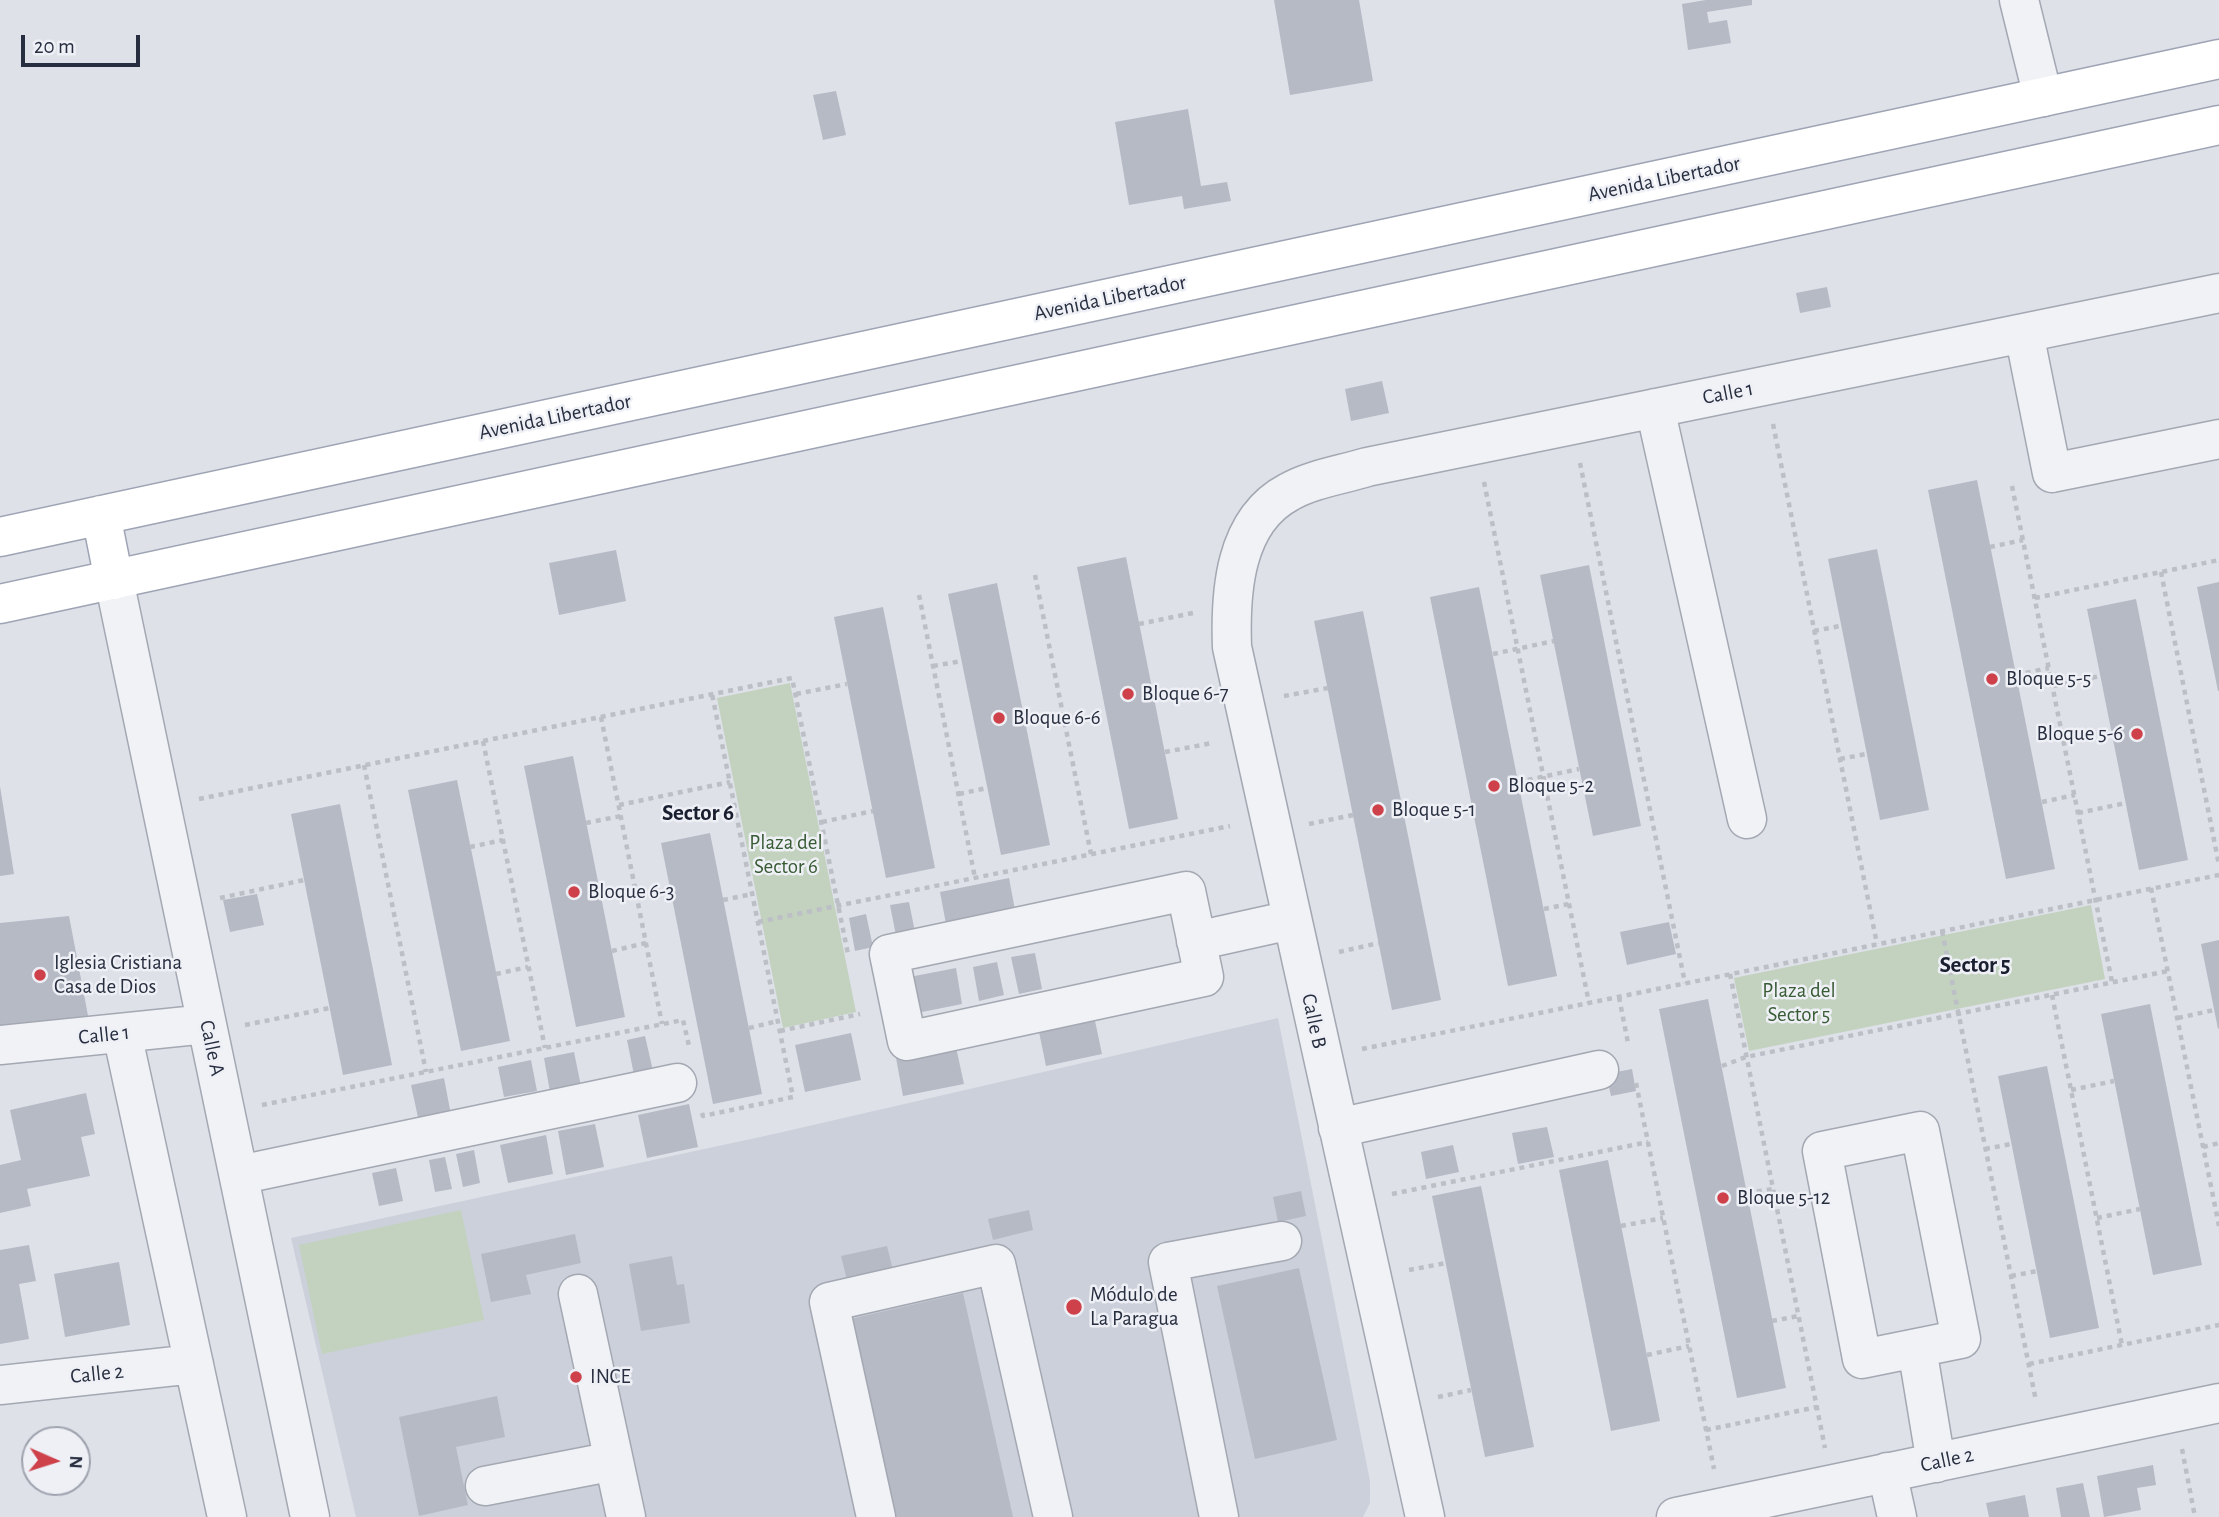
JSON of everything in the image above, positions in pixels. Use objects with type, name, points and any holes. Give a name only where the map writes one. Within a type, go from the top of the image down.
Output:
[{"type":"main road","name":"Avenida Libertador","points":[[0,537],[2219,59]]},
{"type":"main road","points":[[0,604],[2219,125]]},
{"type":"main road","points":[[101,515],[114,580]]},
{"type":"street","points":[[2019,0],[2043,97]]},
{"type":"street","name":"Calle 1","points":[[1254,526],[1269,505],[1306,485],[1367,467],[2219,293]]},
{"type":"street","points":[[2024,333],[2052,473],[2219,439]]},
{"type":"street","points":[[1655,408],[1747,819]]},
{"type":"street","name":"Calle B","points":[[1254,526],[1238,563],[1230,607],[1232,647],[1425,1517]]},
{"type":"street","name":"Calle A","points":[[114,580],[310,1517]]},
{"type":"street","points":[[1186,891],[1196,942],[1204,977],[907,1041],[890,954],[1186,891]]},
{"type":"street","points":[[1196,942],[1291,920]]},
{"type":"street","name":"Calle 1","points":[[0,1045],[122,1033],[208,1029]]},
{"type":"street","points":[[122,1033],[227,1517]]},
{"type":"street","points":[[1338,1128],[1621,1065]]},
{"type":"street","points":[[239,1175],[677,1083]]},
{"type":"street","points":[[1920,1131],[1961,1339],[1917,1348],[1862,1359],[1822,1151],[1920,1131]]},
{"type":"street","points":[[1219,1517],[1168,1262],[1282,1241]]},
{"type":"street","points":[[876,1517],[829,1302],[996,1264],[1053,1517]]},
{"type":"street","points":[[578,1294],[626,1517]]},
{"type":"street","points":[[1917,1348],[1936,1462]]},
{"type":"street","name":"Calle 2","points":[[0,1385],[194,1364]]},
{"type":"street","name":"Calle 2","points":[[1676,1517],[2219,1403]]},
{"type":"street","points":[[485,1486],[614,1461]]},
{"type":"street","points":[[1887,1472],[1896,1517]]},
{"type":"path","points":[[1765,386],[1877,944]]},
{"type":"path","points":[[1573,425],[1685,984]]},
{"type":"path","points":[[1477,445],[1589,1003]]},
{"type":"path","points":[[2010,474],[2112,982]]},
{"type":"path","points":[[1990,547],[2023,540]]},
{"type":"path","points":[[2035,598],[2219,560]]},
{"type":"path","points":[[2161,572],[2219,865]]},
{"type":"path","points":[[1035,575],[1091,854]]},
{"type":"path","points":[[919,595],[975,878]]},
{"type":"path","points":[[1139,624],[1230,607]]},
{"type":"path","points":[[1814,631],[1840,626]]},
{"type":"path","points":[[1493,654],[1554,641]]},
{"type":"path","points":[[933,666],[962,661]]},
{"type":"path","points":[[2016,675],[2049,668]]},
{"type":"path","points":[[2053,686],[2100,676]]},
{"type":"path","points":[[162,806],[792,678],[849,961]]},
{"type":"path","points":[[796,694],[847,684]]},
{"type":"path","points":[[703,1116],[793,1097],[712,694]]},
{"type":"path","points":[[601,717],[662,1024]]},
{"type":"path","points":[[1165,752],[1250,735]]},
{"type":"path","points":[[483,741],[545,1048]]},
{"type":"path","points":[[1840,759],[1867,754]]},
{"type":"path","points":[[364,765],[426,1072]]},
{"type":"path","points":[[1518,782],[1579,769]]},
{"type":"path","points":[[619,805],[730,782]]},
{"type":"path","points":[[959,794],[987,788]]},
{"type":"path","points":[[2042,802],[2075,795]]},
{"type":"path","points":[[2078,813],[2126,803]]},
{"type":"path","points":[[822,822],[873,811]]},
{"type":"path","points":[[586,822],[621,816]]},
{"type":"path","points":[[758,922],[1269,818]]},
{"type":"path","points":[[470,846],[503,840]]},
{"type":"path","points":[[1322,1057],[2219,875]]},
{"type":"path","points":[[183,905],[304,880]]},
{"type":"path","points":[[2151,888],[2219,1226]]},
{"type":"path","points":[[723,900],[752,894]]},
{"type":"path","points":[[1544,909],[1569,904]]},
{"type":"path","points":[[1942,931],[2044,1439]]},
{"type":"path","points":[[612,951],[646,943]]},
{"type":"path","points":[[496,974],[528,967]]},
{"type":"path","points":[[1722,1066],[1746,1057],[2168,971]]},
{"type":"path","points":[[1730,974],[1832,1484]]},
{"type":"path","points":[[2052,995],[2122,1345]]},
{"type":"path","points":[[1619,997],[1621,1065],[1648,1142],[1721,1507]]},
{"type":"path","points":[[780,1031],[860,1015],[857,1002]]},
{"type":"path","points":[[208,1029],[330,1008]]},
{"type":"path","points":[[2177,1018],[2214,1010]]},
{"type":"path","points":[[226,1113],[683,1020]]},
{"type":"path","points":[[748,1028],[778,1021]]},
{"type":"path","points":[[2070,1090],[2114,1081]]},
{"type":"path","points":[[1354,1202],[1648,1142]]},
{"type":"path","points":[[2203,1146],[2219,1143]]},
{"type":"path","points":[[1985,1149],[2011,1144]]},
{"type":"path","points":[[1747,1193],[1773,1189]]},
{"type":"path","points":[[2096,1218],[2140,1209]]},
{"type":"path","points":[[1621,1226],[1663,1218]]},
{"type":"path","points":[[2011,1276],[2037,1271]]},
{"type":"path","points":[[1772,1321],[1798,1316]]},
{"type":"path","points":[[2029,1364],[2219,1325]]},
{"type":"path","points":[[1647,1354],[1689,1346]]},
{"type":"path","points":[[1706,1430],[1816,1407]]},
{"type":"path","points":[[2174,1412],[2195,1517]]},
{"type":"shaded area","points":[[1278,1018],[1370,1481],[1370,1503],[1363,1517],[356,1517],[291,1238],[774,1134]]},
{"type":"green space","name":"Plaza del Sector 6","points":[[790,683],[856,1012],[783,1028],[717,698]]},
{"type":"green space","name":"Plaza del Sector 5","points":[[2091,905],[2105,979],[1749,1051],[1734,978]]},
{"type":"green space","points":[[461,1210],[484,1320],[322,1354],[299,1245]]},
{"type":"building","points":[[1274,0],[1359,0],[1373,81],[1290,95]]},
{"type":"building","points":[[1706,0],[1752,0],[1752,5],[1707,12],[1709,23],[1727,20],[1731,43],[1688,50],[1682,4]]},
{"type":"building","points":[[836,91],[846,135],[823,140],[813,95]]},
{"type":"building","points":[[1188,109],[1201,186],[1227,182],[1231,201],[1184,209],[1182,196],[1129,205],[1115,122]]},
{"type":"building","points":[[1827,287],[1831,307],[1800,313],[1796,293]]},
{"type":"building","points":[[1382,381],[1389,413],[1351,421],[1345,389]]},
{"type":"building","name":"Bloque 5-5","points":[[1977,480],[2055,869],[2006,879],[1928,490]]},
{"type":"building","points":[[1877,549],[1929,810],[1880,820],[1828,559]]},
{"type":"building","points":[[616,550],[626,601],[559,615],[549,563]]},
{"type":"building","name":"Bloque 6-7","points":[[1126,557],[1178,819],[1129,829],[1077,567]]},
{"type":"building","points":[[1589,565],[1641,826],[1593,836],[1540,575]]},
{"type":"building","points":[[2219,582],[2219,691],[2218,691],[2197,587]]},
{"type":"building","name":"Bloque 6-6","points":[[997,583],[1050,845],[1001,855],[948,594]]},
{"type":"building","name":"Bloque 5-2","points":[[1479,587],[1557,976],[1508,986],[1430,597]]},
{"type":"building","name":"Bloque 5-6","points":[[2136,599],[2188,860],[2139,870],[2087,609]]},
{"type":"building","points":[[883,607],[935,868],[886,878],[834,617]]},
{"type":"building","name":"Bloque 5-1","points":[[1363,611],[1441,1000],[1392,1010],[1314,621]]},
{"type":"building","name":"Bloque 6-3","points":[[573,756],[625,1017],[576,1027],[524,766]]},
{"type":"building","points":[[457,780],[510,1041],[461,1051],[408,790]]},
{"type":"building","points":[[0,786],[14,874],[0,876]]},
{"type":"building","points":[[340,804],[392,1065],[343,1075],[291,814]]},
{"type":"building","points":[[710,833],[762,1094],[713,1104],[661,843]]},
{"type":"building","points":[[1009,878],[1015,910],[946,924],[940,892]]},
{"type":"building","points":[[257,894],[264,925],[230,932],[223,900]]},
{"type":"building","points":[[909,902],[916,937],[897,941],[890,905]]},
{"type":"building","points":[[866,914],[873,947],[855,951],[849,918]]},
{"type":"building","name":"Iglesia Cristiana Casa de Dios","points":[[69,916],[90,1026],[0,1035],[0,923]]},
{"type":"building","points":[[1669,922],[1676,954],[1627,965],[1620,932]]},
{"type":"building","points":[[2219,940],[2219,1028],[2218,1029],[2201,944]]},
{"type":"building","points":[[1035,953],[1042,989],[1019,994],[1011,957]]},
{"type":"building","points":[[997,962],[1004,995],[979,1001],[973,967]]},
{"type":"building","points":[[956,968],[962,1004],[907,1015],[899,979]]},
{"type":"building","name":"Bloque 5-12","points":[[1708,999],[1786,1388],[1737,1398],[1659,1009]]},
{"type":"building","points":[[2150,1004],[2202,1265],[2153,1275],[2101,1014]]},
{"type":"building","points":[[1094,1016],[1102,1054],[1046,1066],[1038,1027]]},
{"type":"building","points":[[851,1033],[861,1080],[805,1092],[795,1045]]},
{"type":"building","points":[[645,1036],[653,1071],[634,1075],[627,1040]]},
{"type":"building","points":[[956,1047],[964,1084],[903,1096],[896,1058]]},
{"type":"building","points":[[574,1052],[581,1086],[550,1092],[544,1058]]},
{"type":"building","points":[[531,1060],[537,1091],[504,1097],[498,1067]]},
{"type":"building","points":[[2047,1066],[2099,1328],[2050,1338],[1998,1076]]},
{"type":"building","points":[[1632,1069],[1636,1091],[1611,1096],[1606,1074]]},
{"type":"building","points":[[444,1078],[451,1115],[419,1122],[411,1085]]},
{"type":"building","points":[[86,1093],[95,1134],[81,1137],[90,1176],[27,1189],[31,1206],[0,1213],[0,1165],[21,1160],[10,1110]]},
{"type":"building","points":[[689,1104],[698,1147],[647,1158],[638,1115]]},
{"type":"building","points":[[595,1124],[604,1167],[566,1175],[558,1131]]},
{"type":"building","points":[[1547,1127],[1554,1157],[1518,1164],[1512,1133]]},
{"type":"building","points":[[546,1135],[553,1174],[508,1183],[500,1145]]},
{"type":"building","points":[[1453,1145],[1459,1172],[1426,1179],[1421,1152]]},
{"type":"building","points":[[474,1150],[480,1183],[463,1187],[456,1154]]},
{"type":"building","points":[[445,1157],[452,1189],[435,1192],[429,1160]]},
{"type":"building","points":[[1608,1160],[1660,1421],[1611,1431],[1559,1170]]},
{"type":"building","points":[[396,1168],[403,1201],[379,1206],[372,1173]]},
{"type":"building","points":[[1481,1186],[1534,1447],[1485,1457],[1432,1196]]},
{"type":"building","points":[[1301,1191],[1306,1216],[1278,1222],[1273,1197]]},
{"type":"building","points":[[1029,1210],[1033,1230],[993,1240],[988,1219]]},
{"type":"building","points":[[575,1234],[581,1263],[526,1275],[531,1294],[491,1302],[481,1254]]},
{"type":"building","points":[[29,1245],[36,1281],[19,1284],[29,1339],[0,1344],[0,1250]]},
{"type":"building","points":[[887,1246],[893,1270],[847,1280],[841,1256]]},
{"type":"building","points":[[672,1256],[677,1285],[684,1284],[690,1323],[641,1331],[629,1264]]},
{"type":"building","points":[[119,1262],[130,1325],[65,1337],[54,1274]]},
{"type":"building","points":[[1299,1268],[1337,1440],[1255,1459],[1217,1286]]},
{"type":"building","points":[[963,1293],[1013,1517],[894,1517],[850,1319]]},
{"type":"building","points":[[497,1396],[505,1437],[456,1447],[468,1505],[419,1516],[399,1417]]},
{"type":"building","points":[[2153,1465],[2156,1485],[2137,1488],[2141,1510],[2104,1517],[2097,1476]]},
{"type":"building","points":[[2083,1483],[2090,1517],[2061,1517],[2056,1488]]},
{"type":"building","points":[[2025,1495],[2029,1517],[1989,1517],[1986,1503]]},
{"type":"place","name":"Bloque 5-5","points":[[1992,679]]},
{"type":"place","name":"Bloque 6-7","points":[[1128,694]]},
{"type":"place","name":"Bloque 6-6","points":[[999,718]]},
{"type":"place","name":"Bloque 5-6","points":[[2137,734]]},
{"type":"place","name":"Bloque 5-2","points":[[1494,786]]},
{"type":"place","name":"Bloque 5-1","points":[[1378,810]]},
{"type":"place","name":"Bloque 6-3","points":[[574,892]]},
{"type":"place","name":"Iglesia Cristiana Casa de Dios","points":[[40,975]]},
{"type":"place","name":"Bloque 5-12","points":[[1723,1198]]},
{"type":"place","name":"Módulo de La Paragua","points":[[1074,1307]]},
{"type":"place","name":"INCE","points":[[576,1377]]},
{"type":"district","name":"Sector 6","points":[[698,813]]},
{"type":"district","name":"Sector 5","points":[[1975,965]]}]
